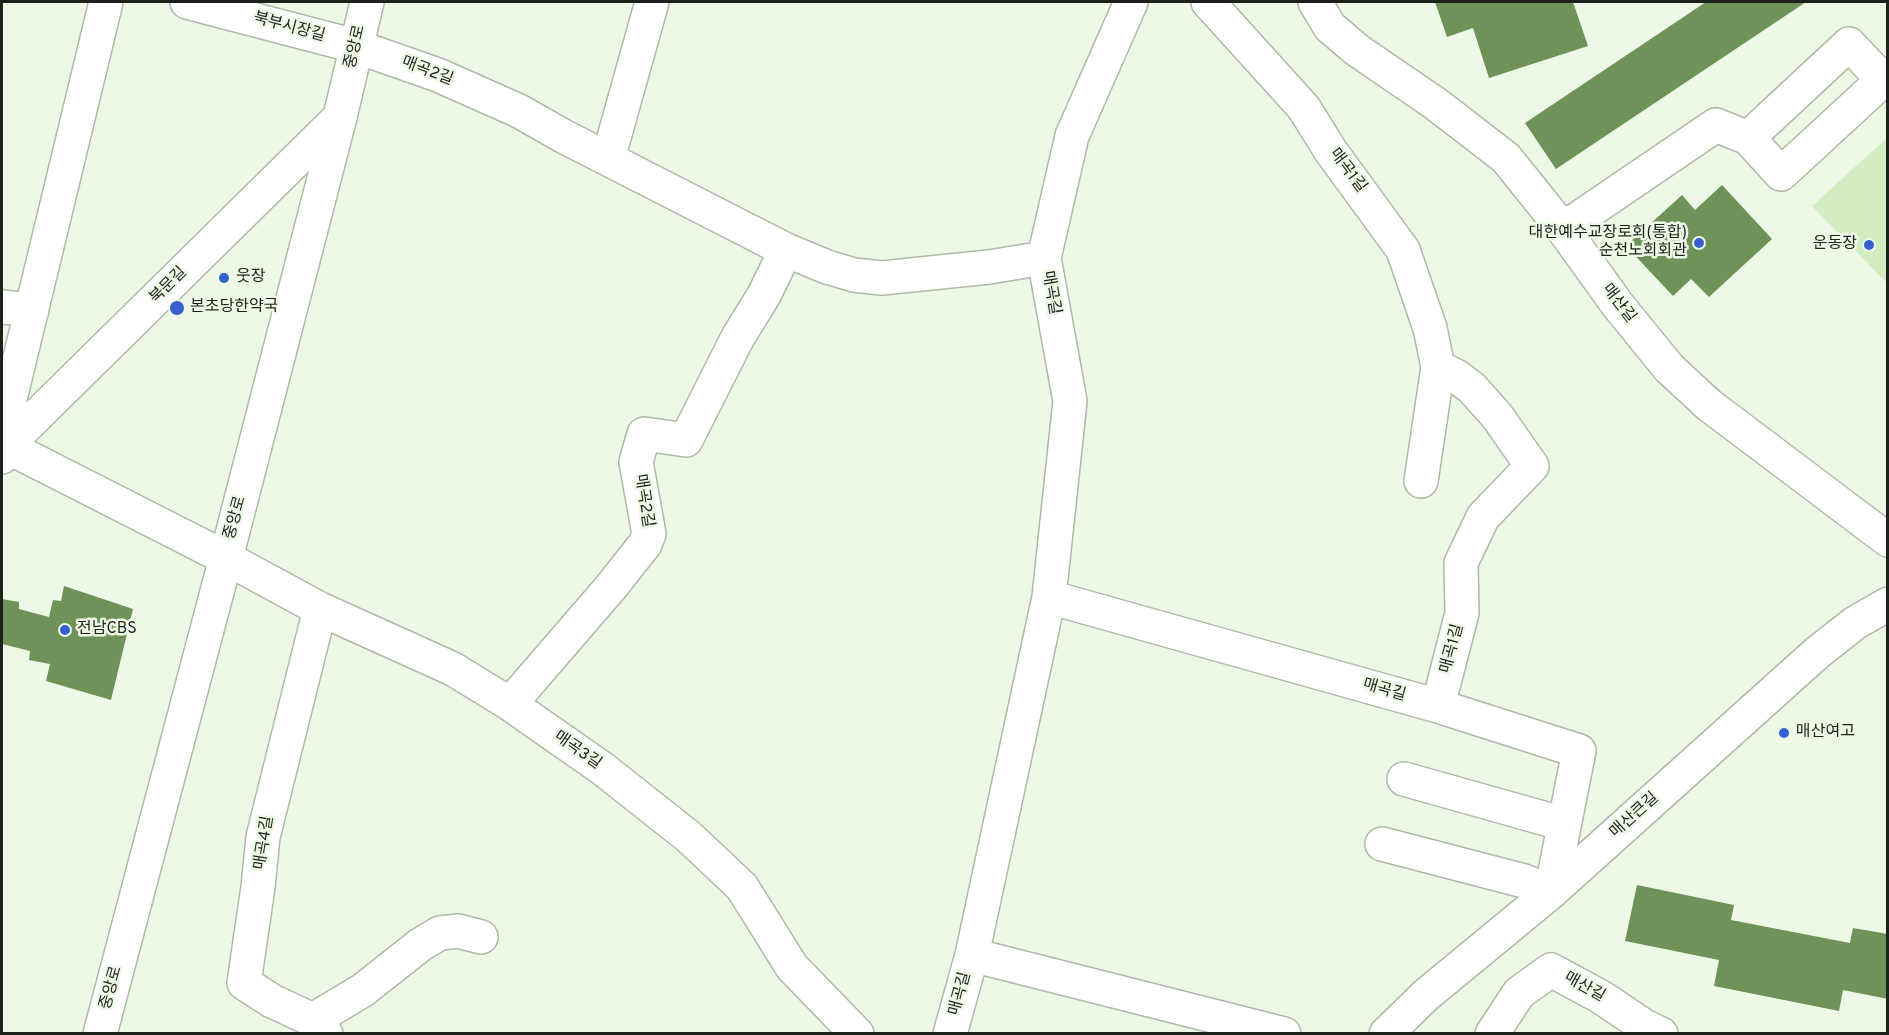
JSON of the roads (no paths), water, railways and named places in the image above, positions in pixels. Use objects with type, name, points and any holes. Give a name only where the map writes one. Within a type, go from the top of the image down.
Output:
[{"type":"street","points":[[3,445],[17,309],[106,2]]},
{"type":"street","name":"북부시장길","points":[[187,2],[355,46]]},
{"type":"street","name":"중앙로","points":[[100,1034],[226,558],[340,117],[367,2]]},
{"type":"street","points":[[608,159],[652,2]]},
{"type":"street","name":"매곡길","points":[[950,1034],[972,955],[1049,597],[1070,401],[1044,258],[1072,136],[1131,2]]},
{"type":"street","name":"매곡1길","points":[[1208,2],[1304,108],[1330,150],[1403,250],[1430,328],[1438,368],[1421,481]]},
{"type":"street","name":"매산길","points":[[1315,2],[1330,27],[1357,50],[1436,104],[1506,158],[1563,229],[1617,304],[1669,368],[1709,405],[1887,540]]},
{"type":"street","name":"매곡2길","points":[[355,46],[448,79],[519,111],[786,250],[827,267],[854,275],[882,278],[989,267],[1044,258]]},
{"type":"street","name":"북문길","points":[[3,445],[340,117]]},
{"type":"street","points":[[1563,229],[1716,125],[1748,138]]},
{"type":"street","name":"매곡2길","points":[[510,704],[645,544],[649,534],[636,462],[644,434],[686,440],[738,337],[764,295],[786,250]]},
{"type":"street","name":"매곡1길","points":[[1438,368],[1456,375],[1472,388],[1497,416],[1532,465],[1484,517],[1461,563],[1462,613],[1438,706]]},
{"type":"street","name":"매곡3길","points":[[3,445],[226,558],[320,609],[453,669],[510,704],[603,770],[689,837],[742,887],[792,967],[857,1034]]},
{"type":"street","name":"매곡길","points":[[1049,597],[1438,706],[1579,751],[1551,892]]},
{"type":"street","name":"매산큰길","points":[[1386,1034],[1426,995],[1551,892],[1818,652],[1855,623],[1887,604]]},
{"type":"street","name":"매곡4길","points":[[320,609],[263,837],[244,983],[320,1027]]},
{"type":"street","points":[[1404,779],[1564,824]]},
{"type":"street","points":[[1382,844],[1524,881],[1551,892]]},
{"type":"street","points":[[320,1027],[420,945],[440,933],[458,932],[481,937]]},
{"type":"street","name":"매곡길","points":[[972,955],[1284,1034]]},
{"type":"street","name":"매산길","points":[[1492,1034],[1519,993],[1551,970],[1601,997],[1644,1026],[1661,1034]]},
{"type":"place","name":"대한예수교장로회(통합) 순천노회회관","points":[[1699,243]]},
{"type":"place","name":"운동장","points":[[1869,245]]},
{"type":"place","name":"웃장","points":[[224,278]]},
{"type":"place","name":"본초당한약국","points":[[177,308]]},
{"type":"place","name":"전남CBS","points":[[65,630]]},
{"type":"place","name":"매산여고","points":[[1784,733]]}]
